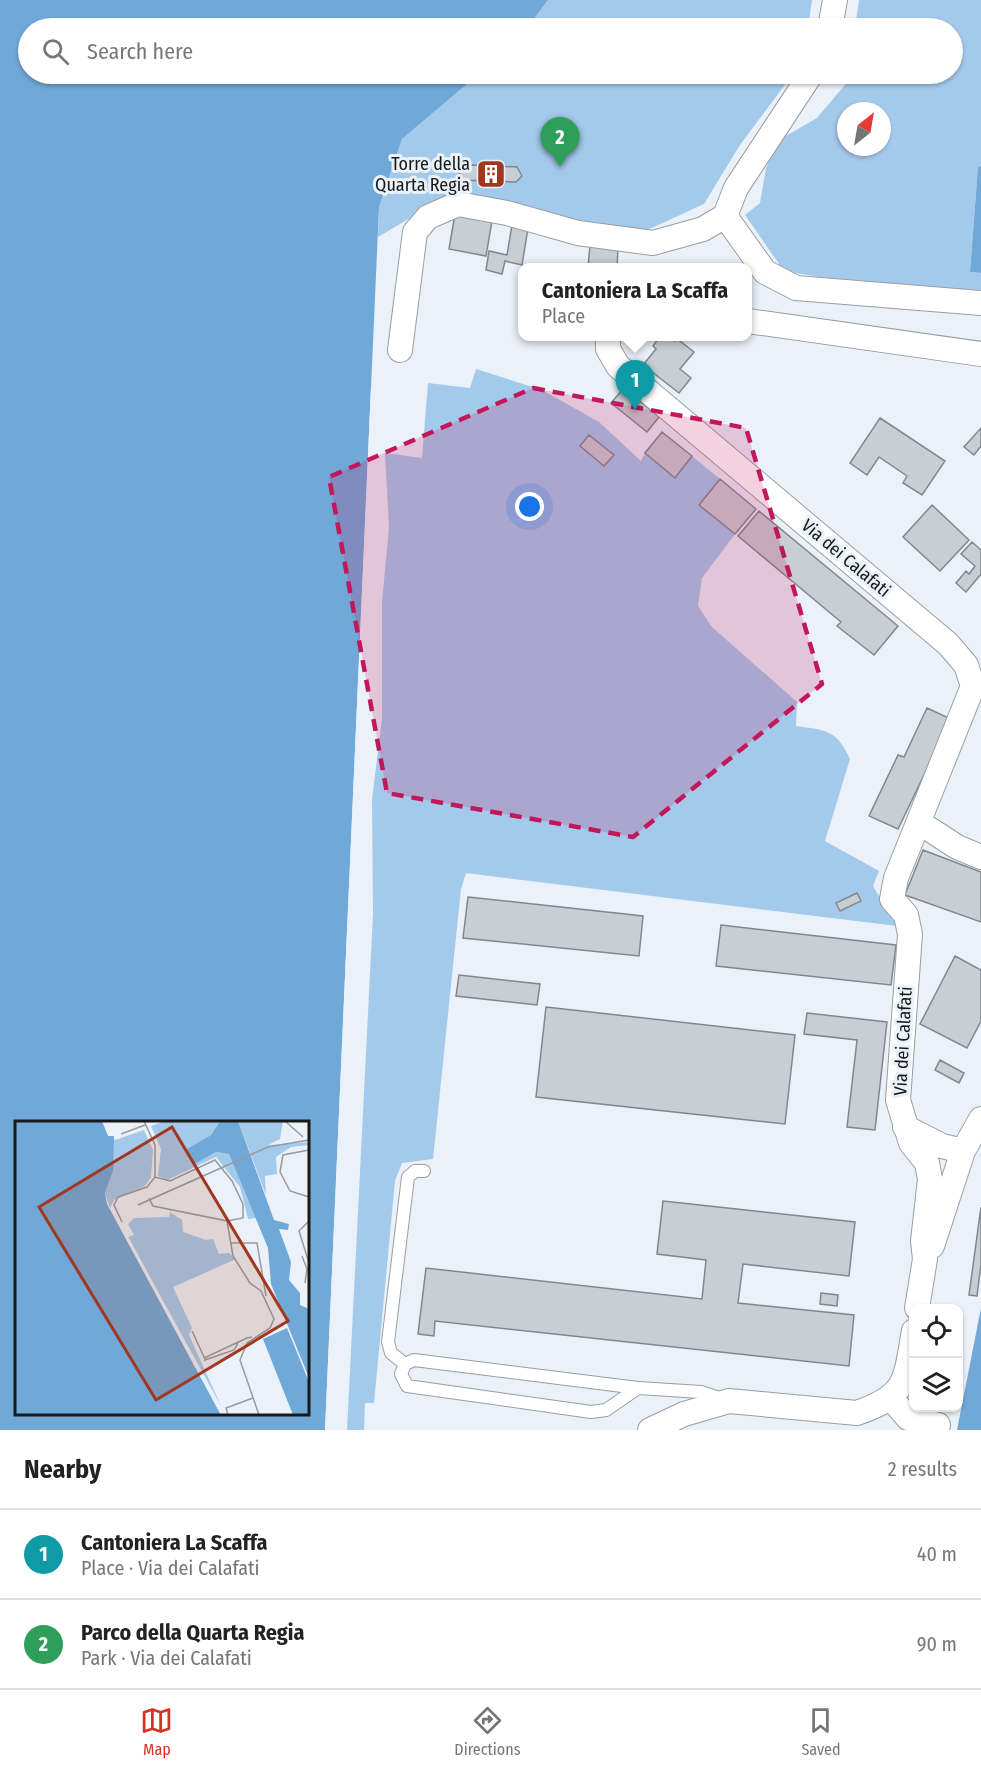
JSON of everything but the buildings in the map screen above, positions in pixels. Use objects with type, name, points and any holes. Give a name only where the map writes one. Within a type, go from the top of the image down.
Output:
[{"type":"street","points":[[832,18],[835,0]]},
{"type":"street","points":[[400,350],[415,232],[428,217],[458,204],[507,213],[578,233],[653,243],[703,229],[724,216],[736,188],[804,84]]},
{"type":"street","points":[[724,216],[765,272],[796,288],[981,303]]},
{"type":"street","points":[[752,322],[981,354]]},
{"type":"street","name":"Via dei Calafati","points":[[608,341],[609,349],[618,366],[948,644],[966,665],[974,686],[976,693],[896,878],[892,899],[906,915],[910,934],[898,1100],[904,1126],[911,1143],[927,1163],[930,1179],[923,1240],[926,1259]]},
{"type":"street","points":[[920,823],[957,848],[981,857]]},
{"type":"street","name":"Via dei Calafati","points":[[918,1304],[926,1259],[963,1151],[981,1119]]},
{"type":"street","points":[[904,1126],[942,1146],[963,1151]]},
{"type":"street","points":[[650,1430],[684,1414],[729,1401],[857,1413],[891,1398],[901,1387],[909,1358]]},
{"type":"street","points":[[891,1398],[908,1418],[938,1425]]},
{"type":"lane","points":[[405,1364],[391,1353],[389,1331],[408,1177],[415,1171],[424,1171]]},
{"type":"lane","points":[[638,1388],[606,1410],[591,1412],[407,1386],[401,1374],[405,1364],[414,1360],[638,1388],[701,1392],[729,1401]]},
{"type":"highlighted area","points":[[533,388],[746,428],[822,684],[633,837],[387,793],[329,477]]},
{"type":"shaded area","points":[[0,0],[548,0],[534,18],[18,18],[18,84],[467,84],[402,139],[379,207],[325,1430],[0,1430]]},
{"type":"shaded area","points":[[548,0],[812,0],[809,18],[534,18]]},
{"type":"shaded area","points":[[859,0],[981,0],[981,166],[978,167],[970,272],[981,273],[981,291],[819,277],[784,271],[745,215],[760,203],[766,168],[779,140],[817,118],[846,84],[963,84],[963,18],[856,18]]},
{"type":"shaded area","points":[[467,84],[786,84],[740,145],[704,204],[643,232],[621,233],[472,198],[459,189],[378,237],[379,207],[402,139]]},
{"type":"shaded area","points":[[981,166],[981,273],[970,272],[978,167]]},
{"type":"shaded area","points":[[476,369],[542,390],[599,422],[641,461],[645,453],[674,477],[692,456],[720,479],[699,505],[735,534],[702,578],[698,606],[712,627],[797,702],[796,726],[829,733],[845,749],[850,759],[825,841],[879,871],[873,886],[897,926],[466,873],[461,889],[433,1159],[402,1163],[395,1181],[374,1403],[365,1403],[364,1430],[347,1430],[373,914],[372,799],[382,719],[382,602],[389,527],[385,453],[422,458],[428,383],[470,388]]},
{"type":"shaded area","points":[[981,1308],[981,1430],[957,1430],[961,1412],[963,1412],[963,1400]]},
{"type":"pier","points":[[371,386],[374,389],[328,1430],[325,1430]]},
{"type":"place","name":"Parco della Quarta Regia","points":[[560,167]]},
{"type":"place","name":"Torre della Quarta Regia","points":[[491,174]]},
{"type":"place","name":"Cantoniera La Scaffa","points":[[635,410]]}]
